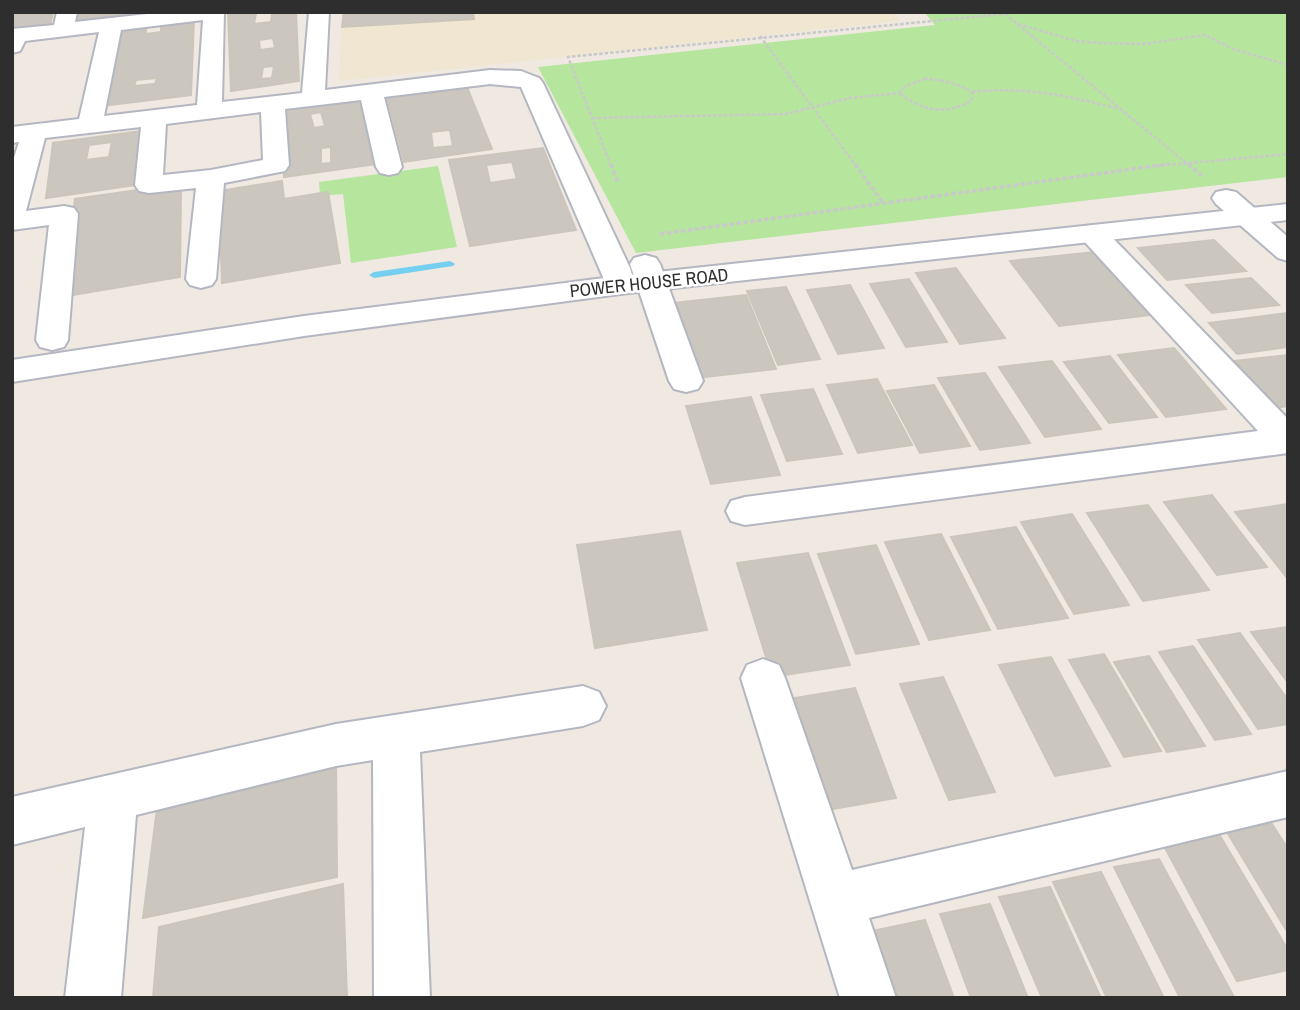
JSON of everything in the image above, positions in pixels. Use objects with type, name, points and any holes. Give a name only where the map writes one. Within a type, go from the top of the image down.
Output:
[{"type":"street","points":[[313,100],[319,12]]},
{"type":"street","points":[[12,46],[16,35],[65,21],[111,25],[214,13],[209,113]]},
{"type":"street","points":[[90,127],[111,25]]},
{"type":"street","points":[[12,211],[23,134],[490,77],[521,78],[531,83],[637,267],[686,381]]},
{"type":"street","points":[[371,93],[389,167]]},
{"type":"street","points":[[154,119],[149,186],[211,178],[276,165],[273,105]]},
{"type":"street","points":[[201,279],[211,178]]},
{"type":"street","name":"POWER HOUSE ROAD","points":[[12,371],[304,326],[637,267],[1093,234],[1237,207],[1288,191]]},
{"type":"street","points":[[1237,207],[1288,252]]},
{"type":"street","name":"POWER HOUSE ROAD","points":[[12,346],[308,302],[637,267],[1237,207],[1288,212]]},
{"type":"street","points":[[12,222],[64,214],[52,340]]},
{"type":"street","points":[[1093,234],[1288,440]]},
{"type":"street","points":[[745,511],[1288,440]]},
{"type":"street","points":[[763,678],[868,998]]},
{"type":"street","points":[[12,821],[335,745],[583,706]]},
{"type":"street","points":[[396,736],[402,998]]},
{"type":"street","points":[[836,900],[1288,794]]},
{"type":"street","points":[[93,998],[113,798]]},
{"type":"path","points":[[621,189],[568,57],[1023,12]]},
{"type":"path","points":[[1005,14],[1186,162]]},
{"type":"path","points":[[1017,24],[1076,41],[1099,43],[1144,44],[1206,35],[1233,49],[1288,65]]},
{"type":"path","points":[[760,36],[883,203]]},
{"type":"path","points":[[900,93],[904,85],[917,80],[940,80],[961,85],[972,92],[999,88],[1038,89],[1122,110]]},
{"type":"path","points":[[900,93],[907,100],[926,109],[947,111],[963,107],[972,100],[972,92]]},
{"type":"path","points":[[592,118],[786,114],[850,98],[900,93]]},
{"type":"path","points":[[637,267],[883,203],[1186,162],[1288,154]]},
{"type":"shaded area","points":[[342,12],[894,12],[901,21],[339,81]]},
{"type":"green space","points":[[1288,12],[1288,177],[636,253],[538,67],[935,25],[925,13]]},
{"type":"green space","points":[[438,166],[457,247],[351,263],[343,194],[320,196],[319,182]]},
{"type":"building","points":[[12,12],[53,12],[50,25],[12,29]]},
{"type":"building","points":[[77,12],[152,12],[151,15],[74,24]]},
{"type":"building","points":[[271,12],[256,13],[254,24],[271,22],[272,12],[296,12],[299,81],[231,91],[228,13]],"holes":[[[273,38],[275,48],[260,50],[259,40]],[[274,66],[272,78],[261,79],[263,67]]]},
{"type":"building","points":[[344,12],[473,12],[474,19],[342,27]]},
{"type":"building","points":[[194,20],[191,95],[101,106],[120,27]],"holes":[[[161,24],[161,32],[146,34],[146,26]],[[157,78],[155,84],[134,86],[136,80]]]},
{"type":"building","points":[[467,87],[492,149],[404,162],[387,97]],"holes":[[[450,130],[453,146],[433,148],[431,132]]]},
{"type":"building","points":[[363,99],[377,164],[284,177],[278,110]],"holes":[[[321,112],[325,126],[314,128],[310,114]],[[331,147],[331,163],[321,164],[321,148]]]},
{"type":"building","points":[[142,131],[143,184],[46,198],[53,143]],"holes":[[[112,142],[109,157],[86,160],[89,145]]]},
{"type":"building","points":[[543,148],[576,230],[470,246],[449,160]],"holes":[[[512,162],[517,179],[490,183],[486,165]]]},
{"type":"building","points":[[282,181],[284,199],[328,192],[340,263],[222,283],[219,191]]},
{"type":"building","points":[[181,184],[180,277],[61,297],[75,199]]},
{"type":"building","points":[[1214,240],[1246,271],[1167,280],[1138,248]]},
{"type":"building","points":[[1095,252],[1150,315],[1059,326],[1010,261]]},
{"type":"building","points":[[956,268],[1005,338],[960,344],[916,273]]},
{"type":"building","points":[[1251,278],[1279,305],[1212,313],[1186,285]]},
{"type":"building","points":[[909,279],[947,342],[906,347],[870,284]]},
{"type":"building","points":[[850,285],[884,348],[838,354],[807,290]]},
{"type":"building","points":[[786,287],[820,359],[778,365],[747,291]]},
{"type":"building","points":[[746,295],[776,369],[697,378],[672,303]]},
{"type":"building","points":[[1288,313],[1288,347],[1237,354],[1209,323]]},
{"type":"building","points":[[1174,348],[1226,409],[1166,417],[1118,355]]},
{"type":"building","points":[[1288,355],[1288,406],[1276,408],[1234,361]]},
{"type":"building","points":[[1110,356],[1157,417],[1109,423],[1064,362]]},
{"type":"building","points":[[1052,361],[1101,429],[1045,437],[999,367]]},
{"type":"building","points":[[985,373],[1030,443],[980,450],[938,378]]},
{"type":"building","points":[[877,379],[912,445],[858,453],[827,385]]},
{"type":"building","points":[[934,385],[970,446],[920,453],[887,391]]},
{"type":"building","points":[[813,389],[842,454],[787,461],[761,395]]},
{"type":"building","points":[[751,397],[780,475],[711,484],[686,406]]},
{"type":"building","points":[[1212,495],[1267,567],[1217,575],[1164,502]]},
{"type":"building","points":[[1288,504],[1288,579],[1235,512]]},
{"type":"building","points":[[1148,505],[1209,590],[1143,601],[1087,513]]},
{"type":"building","points":[[1072,514],[1129,605],[1074,614],[1021,522]]},
{"type":"building","points":[[1016,527],[1068,618],[998,629],[951,537]]},
{"type":"building","points":[[680,531],[707,630],[595,648],[577,545]]},
{"type":"building","points":[[941,534],[990,630],[929,640],[885,542]]},
{"type":"building","points":[[876,545],[919,644],[856,654],[818,554]]},
{"type":"building","points":[[808,553],[850,665],[772,677],[737,563]]},
{"type":"building","points":[[1288,627],[1288,683],[1251,632]]},
{"type":"building","points":[[1240,633],[1288,700],[1288,724],[1258,729],[1198,640]]},
{"type":"building","points":[[1193,646],[1251,734],[1215,740],[1159,652]]},
{"type":"building","points":[[1104,654],[1161,751],[1124,757],[1069,660]]},
{"type":"building","points":[[1149,656],[1205,746],[1167,752],[1114,662]]},
{"type":"building","points":[[1051,657],[1110,766],[1055,776],[999,665]]},
{"type":"building","points":[[943,677],[995,792],[949,800],[900,684]]},
{"type":"building","points":[[855,688],[896,798],[832,809],[795,698]]},
{"type":"building","points":[[336,758],[337,877],[143,918],[159,793]]},
{"type":"building","points":[[1272,824],[1288,849],[1288,933],[1227,832]]},
{"type":"building","points":[[1220,836],[1288,950],[1288,970],[1237,981],[1164,846]]},
{"type":"building","points":[[1159,859],[1234,997],[1180,998],[1114,867]]},
{"type":"building","points":[[1101,872],[1164,998],[1107,998],[1053,882]]},
{"type":"building","points":[[343,884],[347,998],[153,998],[159,927]]},
{"type":"building","points":[[1050,887],[1101,998],[1042,998],[999,897]]},
{"type":"building","points":[[990,904],[1028,998],[971,998],[940,914]]},
{"type":"building","points":[[925,920],[954,998],[884,998],[863,933]]},
{"type":"waterway","points":[[374,275],[450,264]]}]
